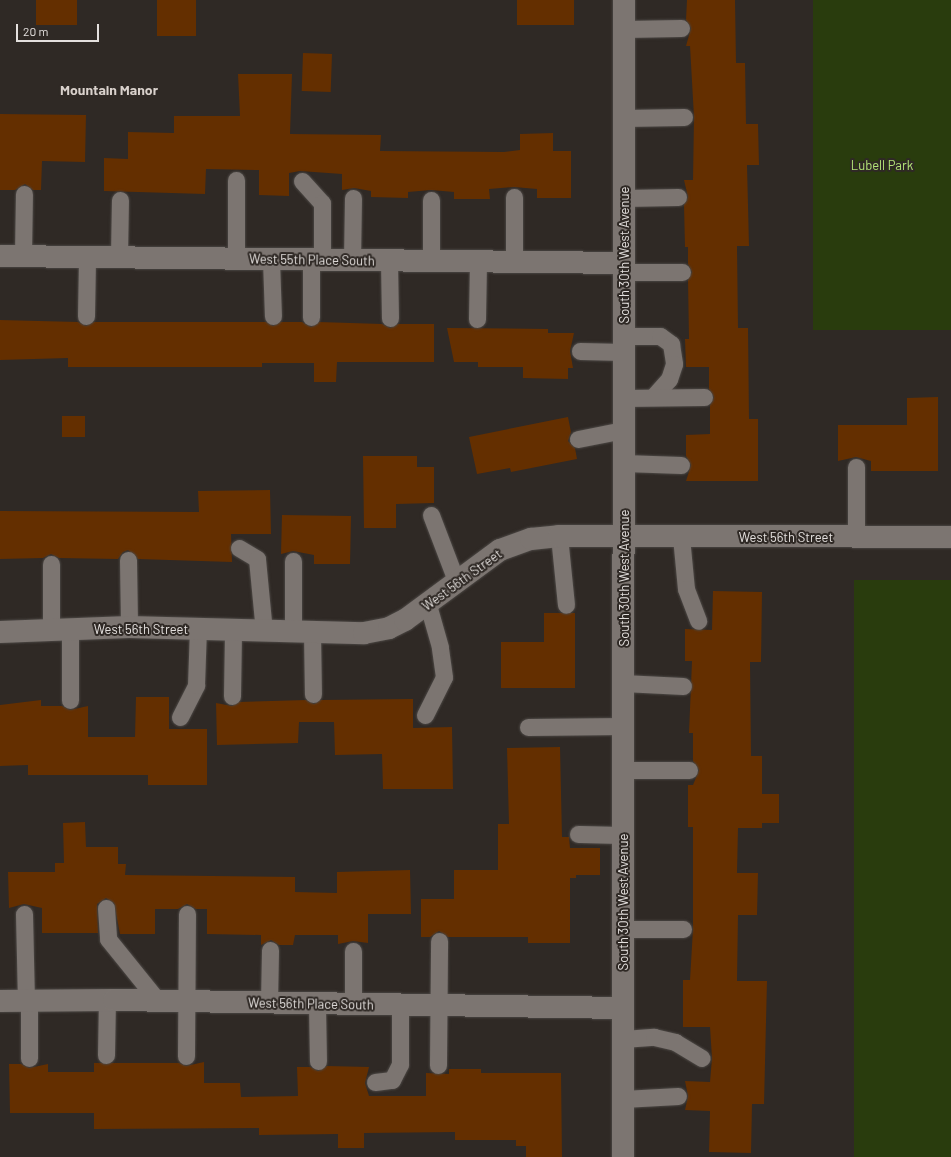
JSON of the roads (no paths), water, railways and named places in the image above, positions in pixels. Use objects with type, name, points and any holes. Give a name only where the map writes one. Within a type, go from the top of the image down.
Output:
[{"type":"street","name":"South 30th West Avenue","points":[[623,1157],[624,0]]},
{"type":"street","name":"West 55th Place South","points":[[0,256],[119,256],[316,261],[514,262],[624,268]]},
{"type":"street","name":"West 56th Street","points":[[0,632],[129,628],[303,633],[364,632],[389,628],[428,605],[500,550],[531,539],[559,536],[951,537]]},
{"type":"street","name":"West 56th Place South","points":[[0,1001],[107,1000],[353,1006],[623,1008]]},
{"type":"lane","points":[[624,28],[681,28]]},
{"type":"lane","points":[[624,118],[684,117]]},
{"type":"lane","points":[[236,180],[236,258]]},
{"type":"lane","points":[[302,180],[322,203],[311,317]]},
{"type":"lane","points":[[23,255],[24,194]]},
{"type":"lane","points":[[514,197],[514,262]]},
{"type":"lane","points":[[624,198],[678,197]]},
{"type":"lane","points":[[352,261],[353,198]]},
{"type":"lane","points":[[119,256],[120,200]]},
{"type":"lane","points":[[431,200],[431,261]]},
{"type":"lane","points":[[86,316],[87,256]]},
{"type":"lane","points":[[271,260],[272,316]]},
{"type":"lane","points":[[389,261],[390,318]]},
{"type":"lane","points":[[477,319],[478,262]]},
{"type":"lane","points":[[624,268],[682,272]]},
{"type":"lane","points":[[580,351],[624,344],[660,336],[672,344],[674,364],[669,379],[653,397]]},
{"type":"lane","points":[[624,398],[704,397]]},
{"type":"lane","points":[[578,439],[624,430]]},
{"type":"lane","points":[[624,464],[681,465]]},
{"type":"lane","points":[[856,467],[856,536]]},
{"type":"lane","points":[[431,515],[457,583]]},
{"type":"lane","points":[[559,536],[566,605]]},
{"type":"lane","points":[[681,536],[686,589],[698,621]]},
{"type":"lane","points":[[239,548],[256,560],[264,632]]},
{"type":"lane","points":[[128,560],[129,628]]},
{"type":"lane","points":[[293,561],[313,694]]},
{"type":"lane","points":[[51,564],[70,700]]},
{"type":"lane","points":[[425,715],[444,677],[440,647],[428,605]]},
{"type":"lane","points":[[180,718],[196,685],[198,629]]},
{"type":"lane","points":[[232,696],[233,631]]},
{"type":"lane","points":[[623,684],[683,686]]},
{"type":"lane","points":[[528,727],[623,726]]},
{"type":"lane","points":[[623,770],[689,770]]},
{"type":"lane","points":[[578,834],[623,835]]},
{"type":"lane","points":[[106,908],[108,939],[158,1001]]},
{"type":"lane","points":[[24,914],[29,1058]]},
{"type":"lane","points":[[186,1056],[187,914]]},
{"type":"lane","points":[[623,929],[683,929]]},
{"type":"lane","points":[[438,1065],[439,941]]},
{"type":"lane","points":[[269,1003],[270,950]]},
{"type":"lane","points":[[353,951],[353,1006]]},
{"type":"lane","points":[[106,1055],[107,1000]]},
{"type":"lane","points":[[317,1005],[318,1061]]},
{"type":"lane","points":[[375,1082],[392,1080],[400,1064],[400,1006]]},
{"type":"lane","points":[[623,1038],[654,1037],[675,1042],[702,1058]]},
{"type":"lane","points":[[623,1099],[678,1096]]},
{"type":"district","name":"Mountain Manor","points":[[109,90]]},
{"type":"park label","name":"Lubell Park","points":[[882,165]]}]
